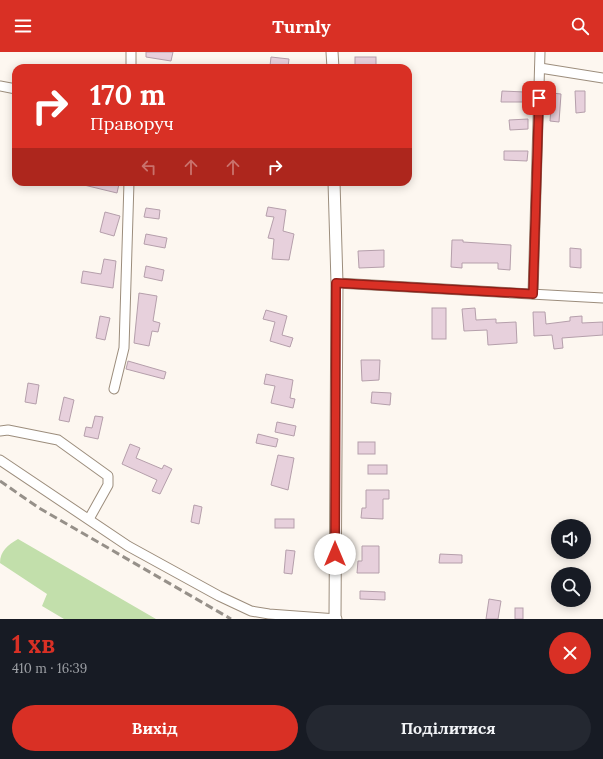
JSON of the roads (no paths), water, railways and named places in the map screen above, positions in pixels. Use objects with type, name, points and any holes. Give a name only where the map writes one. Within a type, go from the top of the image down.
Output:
[{"type":"street","points":[[131,64],[132,52]]},
{"type":"street","points":[[332,52],[332,64]]},
{"type":"street","points":[[533,294],[540,52]]},
{"type":"street","points":[[540,68],[603,78]]},
{"type":"street","points":[[0,86],[12,88]]},
{"type":"street","points":[[114,389],[124,348],[128,186]]},
{"type":"street","points":[[0,460],[128,546],[219,596],[251,611],[269,614],[336,619],[336,283],[334,186]]},
{"type":"street","points":[[336,283],[603,298]]},
{"type":"street","points":[[0,431],[8,430],[58,440],[108,476],[108,485],[89,519]]},
{"type":"railway","points":[[0,481],[39,508],[231,619]]}]
